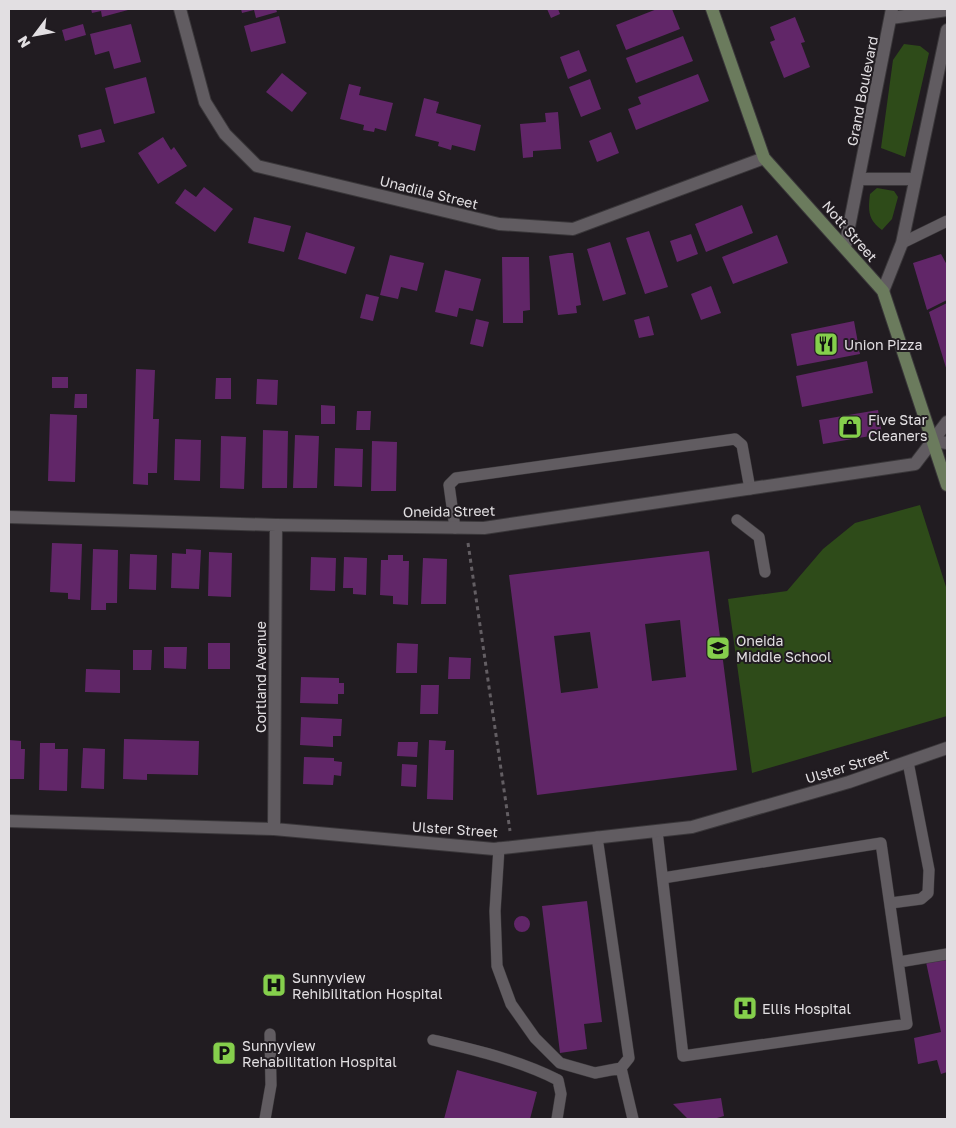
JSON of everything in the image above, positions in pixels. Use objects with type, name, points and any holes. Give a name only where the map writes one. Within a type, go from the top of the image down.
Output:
[{"type":"main road","name":"Nott Street","points":[[712,9],[764,158],[883,291],[947,484]]},
{"type":"street","name":"Unadilla Street","points":[[180,9],[205,102],[225,134],[257,166],[499,224],[573,229],[764,158]]},
{"type":"street","points":[[891,13],[947,10]]},
{"type":"street","name":"Grand Boulevard","points":[[845,247],[860,179],[891,13]]},
{"type":"street","points":[[883,291],[902,243],[947,30]]},
{"type":"street","points":[[860,179],[915,179]]},
{"type":"street","name":"Oneida Street","points":[[9,517],[276,525],[484,528],[915,464],[947,422]]},
{"type":"street","points":[[934,441],[947,443]]},
{"type":"street","name":"Cortland Avenue","points":[[274,829],[276,525]]},
{"type":"street","name":"Ulster Street","points":[[9,821],[274,829],[499,848],[512,847],[692,827],[848,782],[947,748]]},
{"type":"lane","points":[[902,243],[947,221]]},
{"type":"lane","points":[[460,528],[449,485],[456,478],[726,440],[735,439],[742,445],[750,489]]},
{"type":"lane","points":[[737,520],[759,537],[765,572]]},
{"type":"lane","points":[[891,903],[921,899],[928,893],[929,870],[908,762]]},
{"type":"lane","points":[[657,831],[683,1056],[907,1024],[881,844],[663,878]]},
{"type":"lane","points":[[499,848],[495,911],[497,966],[511,1004],[535,1038],[560,1063],[595,1073],[621,1068],[629,1058],[597,837]]},
{"type":"lane","points":[[899,962],[947,954]]},
{"type":"lane","points":[[265,1119],[271,1086],[270,1034]]},
{"type":"lane","points":[[432,1040],[473,1049],[537,1069],[558,1080],[561,1094],[557,1119]]},
{"type":"lane","points":[[621,1068],[633,1119]]},
{"type":"path","points":[[460,528],[512,847]]},
{"type":"green space","points":[[904,44],[920,46],[929,53],[905,157],[881,148],[893,60]]},
{"type":"green space","points":[[877,188],[894,191],[898,197],[892,219],[882,230],[874,223],[869,210],[870,194]]},
{"type":"green space","points":[[920,505],[947,590],[947,716],[752,773],[728,599],[787,591],[823,549],[855,523]]},
{"type":"building","points":[[91,9],[128,10],[102,17],[101,11],[92,13]]},
{"type":"building","points":[[241,9],[276,9],[277,12],[256,18],[254,10],[242,13]]},
{"type":"building","points":[[547,9],[558,9],[560,14],[551,18]]},
{"type":"building","points":[[657,9],[672,9],[680,29],[626,50],[616,25]]},
{"type":"building","points":[[279,16],[286,43],[251,52],[244,26]]},
{"type":"building","points":[[795,17],[805,42],[801,43],[810,67],[784,78],[770,42],[775,40],[770,27]]},
{"type":"building","points":[[83,24],[86,35],[65,41],[62,30]]},
{"type":"building","points":[[131,24],[141,62],[114,69],[109,51],[95,55],[90,34]]},
{"type":"building","points":[[683,36],[693,61],[636,83],[626,58]]},
{"type":"building","points":[[579,50],[587,71],[568,79],[560,57]]},
{"type":"building","points":[[282,73],[307,93],[292,112],[266,92]]},
{"type":"building","points":[[698,74],[709,101],[636,130],[628,109],[641,104],[638,97]]},
{"type":"building","points":[[146,77],[155,113],[114,124],[105,88]]},
{"type":"building","points":[[590,79],[601,109],[581,117],[569,87]]},
{"type":"building","points":[[349,84],[361,87],[359,95],[393,103],[386,131],[375,128],[374,132],[363,130],[364,125],[340,119]]},
{"type":"building","points":[[424,98],[439,102],[436,113],[481,125],[475,151],[452,145],[451,150],[438,146],[439,142],[415,136]]},
{"type":"building","points":[[558,112],[561,149],[533,151],[533,157],[523,158],[520,124],[546,122],[545,113]]},
{"type":"building","points":[[101,129],[105,142],[81,148],[78,135]]},
{"type":"building","points":[[611,132],[619,153],[597,162],[589,141]]},
{"type":"building","points":[[163,137],[171,150],[174,147],[187,166],[158,184],[138,153]]},
{"type":"building","points":[[204,187],[233,209],[215,232],[175,203],[185,189],[196,197]]},
{"type":"building","points":[[742,205],[753,233],[706,252],[695,224]]},
{"type":"building","points":[[254,217],[291,226],[284,252],[248,243]]},
{"type":"building","points":[[649,231],[668,287],[645,294],[626,238]]},
{"type":"building","points":[[306,232],[355,247],[346,274],[298,259]]},
{"type":"building","points":[[691,234],[698,254],[677,262],[670,241]]},
{"type":"building","points":[[777,235],[788,263],[733,284],[722,257]]},
{"type":"building","points":[[610,242],[626,294],[603,301],[587,249]]},
{"type":"building","points":[[573,253],[581,305],[576,306],[577,313],[558,315],[549,256]]},
{"type":"building","points":[[941,254],[947,265],[947,300],[927,310],[913,263]]},
{"type":"building","points":[[390,255],[424,263],[417,291],[401,287],[398,299],[380,295]]},
{"type":"building","points":[[502,257],[529,257],[530,310],[523,311],[523,323],[503,323]]},
{"type":"building","points":[[445,270],[481,279],[473,311],[459,308],[457,317],[435,312]]},
{"type":"building","points":[[711,286],[721,313],[701,320],[691,294]]},
{"type":"building","points":[[366,294],[379,297],[373,321],[360,318]]},
{"type":"building","points":[[947,303],[947,371],[929,312]]},
{"type":"building","points":[[649,316],[654,335],[639,338],[634,320]]},
{"type":"building","points":[[476,319],[489,322],[483,347],[470,344]]},
{"type":"building","name":"Union Pizza","points":[[854,321],[860,354],[797,366],[791,334]]},
{"type":"building","points":[[867,361],[873,393],[802,407],[796,376]]},
{"type":"building","points":[[136,369],[155,370],[153,419],[159,419],[157,473],[148,473],[148,485],[133,484]]},
{"type":"building","points":[[52,377],[68,377],[68,388],[52,388]]},
{"type":"building","points":[[216,378],[231,378],[231,399],[215,399]]},
{"type":"building","points":[[257,379],[278,380],[277,405],[256,404]]},
{"type":"building","points":[[75,394],[87,394],[87,408],[74,408]]},
{"type":"building","points":[[321,405],[335,406],[335,424],[321,424]]},
{"type":"building","name":"Five Star Cleaners","points":[[878,410],[882,434],[823,444],[819,420]]},
{"type":"building","points":[[357,411],[371,411],[370,430],[356,430]]},
{"type":"building","points":[[50,414],[77,415],[75,482],[48,481]]},
{"type":"building","points":[[263,430],[288,431],[287,488],[262,488]]},
{"type":"building","points":[[295,435],[319,436],[317,488],[293,488]]},
{"type":"building","points":[[221,436],[246,437],[244,489],[220,488]]},
{"type":"building","points":[[175,439],[201,440],[200,481],[174,480]]},
{"type":"building","points":[[372,441],[397,442],[396,491],[371,491]]},
{"type":"building","points":[[335,448],[363,449],[362,487],[334,486]]},
{"type":"building","points":[[52,543],[82,544],[80,600],[68,599],[68,593],[50,592]]},
{"type":"building","points":[[93,549],[118,550],[117,603],[106,603],[106,610],[91,610]]},
{"type":"building","points":[[186,549],[201,550],[199,589],[171,588],[172,553],[186,554]]},
{"type":"building","name":"Oneida Middle School","points":[[709,551],[737,770],[537,795],[509,575]],"holes":[[[680,620],[686,677],[652,681],[645,624]],[[590,632],[598,688],[561,693],[554,636]]]},
{"type":"building","points":[[209,552],[232,553],[231,597],[208,596]]},
{"type":"building","points":[[130,554],[157,555],[156,590],[129,589]]},
{"type":"building","points":[[388,555],[403,555],[403,561],[409,561],[408,605],[393,604],[393,596],[380,595],[381,560],[388,560]]},
{"type":"building","points":[[311,557],[336,558],[335,591],[310,590]]},
{"type":"building","points":[[344,557],[367,558],[366,595],[353,594],[353,588],[343,588]]},
{"type":"building","points":[[423,558],[447,559],[446,604],[421,604]]},
{"type":"building","points":[[208,643],[230,643],[230,669],[208,669]]},
{"type":"building","points":[[397,643],[418,644],[417,673],[396,673]]},
{"type":"building","points":[[164,647],[187,647],[186,669],[164,668]]},
{"type":"building","points":[[133,650],[152,650],[151,670],[133,670]]},
{"type":"building","points":[[449,657],[471,658],[470,679],[448,679]]},
{"type":"building","points":[[86,669],[120,670],[120,693],[85,692]]},
{"type":"building","points":[[301,677],[339,678],[339,683],[344,683],[344,694],[338,694],[338,704],[300,703]]},
{"type":"building","points":[[421,685],[439,685],[438,714],[420,714]]},
{"type":"building","points":[[301,717],[342,719],[341,736],[333,736],[333,747],[300,745]]},
{"type":"building","points":[[124,739],[199,741],[198,775],[147,774],[147,780],[123,779]]},
{"type":"building","points":[[9,740],[21,741],[21,749],[25,749],[24,779],[9,779]]},
{"type":"building","points":[[429,740],[446,741],[445,750],[454,750],[453,800],[427,799]]},
{"type":"building","points":[[398,742],[418,742],[417,757],[397,756]]},
{"type":"building","points":[[40,743],[55,743],[55,749],[68,749],[67,791],[39,790]]},
{"type":"building","points":[[83,748],[105,749],[104,789],[81,788]]},
{"type":"building","points":[[304,757],[334,758],[334,761],[342,762],[341,776],[334,775],[333,785],[303,784]]},
{"type":"building","points":[[402,764],[417,765],[416,787],[401,786]]},
{"type":"building","points":[[587,901],[602,1022],[584,1024],[587,1049],[560,1053],[542,906]]},
{"type":"building","points":[[519,916],[525,916],[530,921],[528,930],[519,932],[514,927],[514,921]]},
{"type":"building","points":[[947,957],[947,1072],[941,1074],[937,1060],[918,1064],[914,1038],[941,1032],[926,962]]},
{"type":"building","points":[[457,1070],[537,1092],[530,1119],[444,1119]]},
{"type":"building","points":[[721,1098],[724,1116],[718,1119],[688,1119],[673,1104]]},
{"type":"place","name":"Union Pizza","points":[[826,344]]},
{"type":"place","name":"Five Star Cleaners","points":[[850,427]]},
{"type":"place","name":"Oneida Middle School","points":[[718,648]]},
{"type":"place","name":"Sunnyview Rehibilitation Hospital","points":[[274,985]]},
{"type":"place","name":"Ellis Hospital","points":[[745,1008]]},
{"type":"place","name":"Sunnyview Rehabilitation Hospital","points":[[224,1053]]}]
